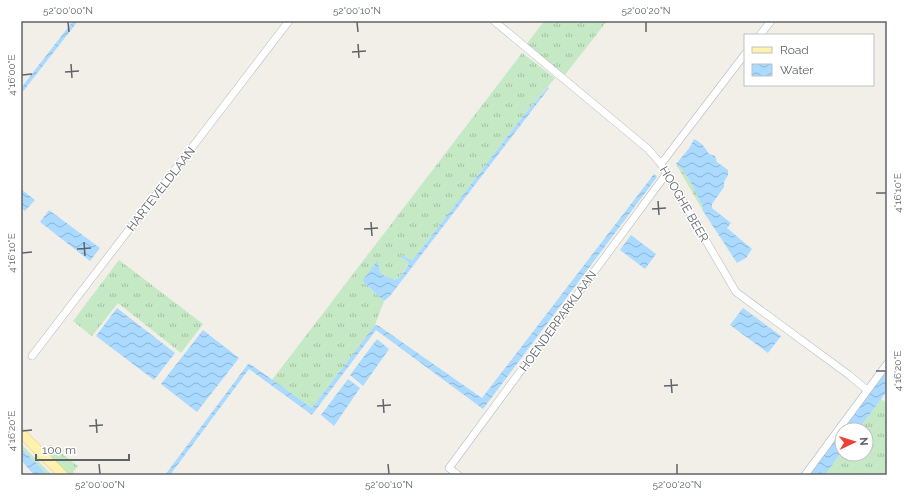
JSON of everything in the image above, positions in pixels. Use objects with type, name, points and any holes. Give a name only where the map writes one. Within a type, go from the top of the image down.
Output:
[{"type":"main road","points":[[21,433],[63,475]]},
{"type":"main road","points":[[21,441],[55,475]]},
{"type":"street","name":"HARTEVELDLAAN","points":[[32,356],[289,21]]},
{"type":"street","name":"HOOGHE BEER","points":[[494,21],[648,149],[667,173],[736,292],[849,375],[867,390]]},
{"type":"street","points":[[761,34],[770,21]]},
{"type":"street","points":[[661,164],[744,55]]},
{"type":"street","name":"HOENDERPARKLAAN","points":[[458,475],[450,468],[667,173]]},
{"type":"street","points":[[804,475],[887,364]]},
{"type":"green space","points":[[544,21],[607,21],[564,76],[526,45]]},
{"type":"green space","points":[[522,53],[555,78],[523,116],[420,251],[413,259],[410,260],[402,255],[401,257],[409,264],[400,276],[393,279],[383,275],[378,267],[378,261],[362,281],[384,301],[375,325],[312,408],[272,380]]},
{"type":"green space","points":[[676,164],[684,172],[691,184],[703,207],[703,211]]},
{"type":"green space","points":[[119,260],[203,324],[181,353],[118,303],[92,336],[73,321]]},
{"type":"green space","points":[[881,399],[887,403],[887,475],[825,475],[834,462],[874,462],[874,422],[864,422]]},
{"type":"green space","points":[[21,444],[52,475],[48,475],[21,448]]},
{"type":"green space","points":[[51,445],[78,466],[73,472],[76,475],[69,475],[44,453]]},
{"type":"water","points":[[73,21],[78,21],[21,94],[21,88]]},
{"type":"water","points":[[548,87],[549,88],[390,296],[384,301],[362,281],[378,260],[379,269],[384,276],[397,279],[401,276],[409,264],[401,256],[402,255],[411,260],[420,251],[523,116]]},
{"type":"water","points":[[694,139],[703,145],[709,154],[715,156],[717,162],[728,170],[724,187],[712,204],[712,208],[731,223],[727,228],[752,249],[746,258],[737,263],[703,211],[703,207],[688,178],[676,164],[690,147]]},
{"type":"water","points":[[654,174],[657,177],[483,409],[376,330],[312,415],[249,369],[170,475],[165,475],[248,364],[312,408],[375,325],[379,326],[482,398]]},
{"type":"water","points":[[21,189],[35,200],[25,211],[21,208]]},
{"type":"water","points":[[49,210],[100,248],[90,261],[40,222]]},
{"type":"water","points":[[631,235],[656,254],[645,269],[620,250]]},
{"type":"water","points":[[117,308],[175,353],[154,380],[96,336]]},
{"type":"water","points":[[743,308],[781,336],[768,353],[730,325]]},
{"type":"water","points":[[203,330],[239,358],[197,412],[161,384]]},
{"type":"water","points":[[377,339],[389,349],[363,386],[350,375]]},
{"type":"water","points":[[887,369],[887,391],[864,422],[848,422]]},
{"type":"water","points":[[348,379],[360,388],[334,426],[321,415]]},
{"type":"water","points":[[834,440],[834,462],[825,475],[808,475]]},
{"type":"water","points":[[21,448],[48,475],[34,475],[21,460]]}]
